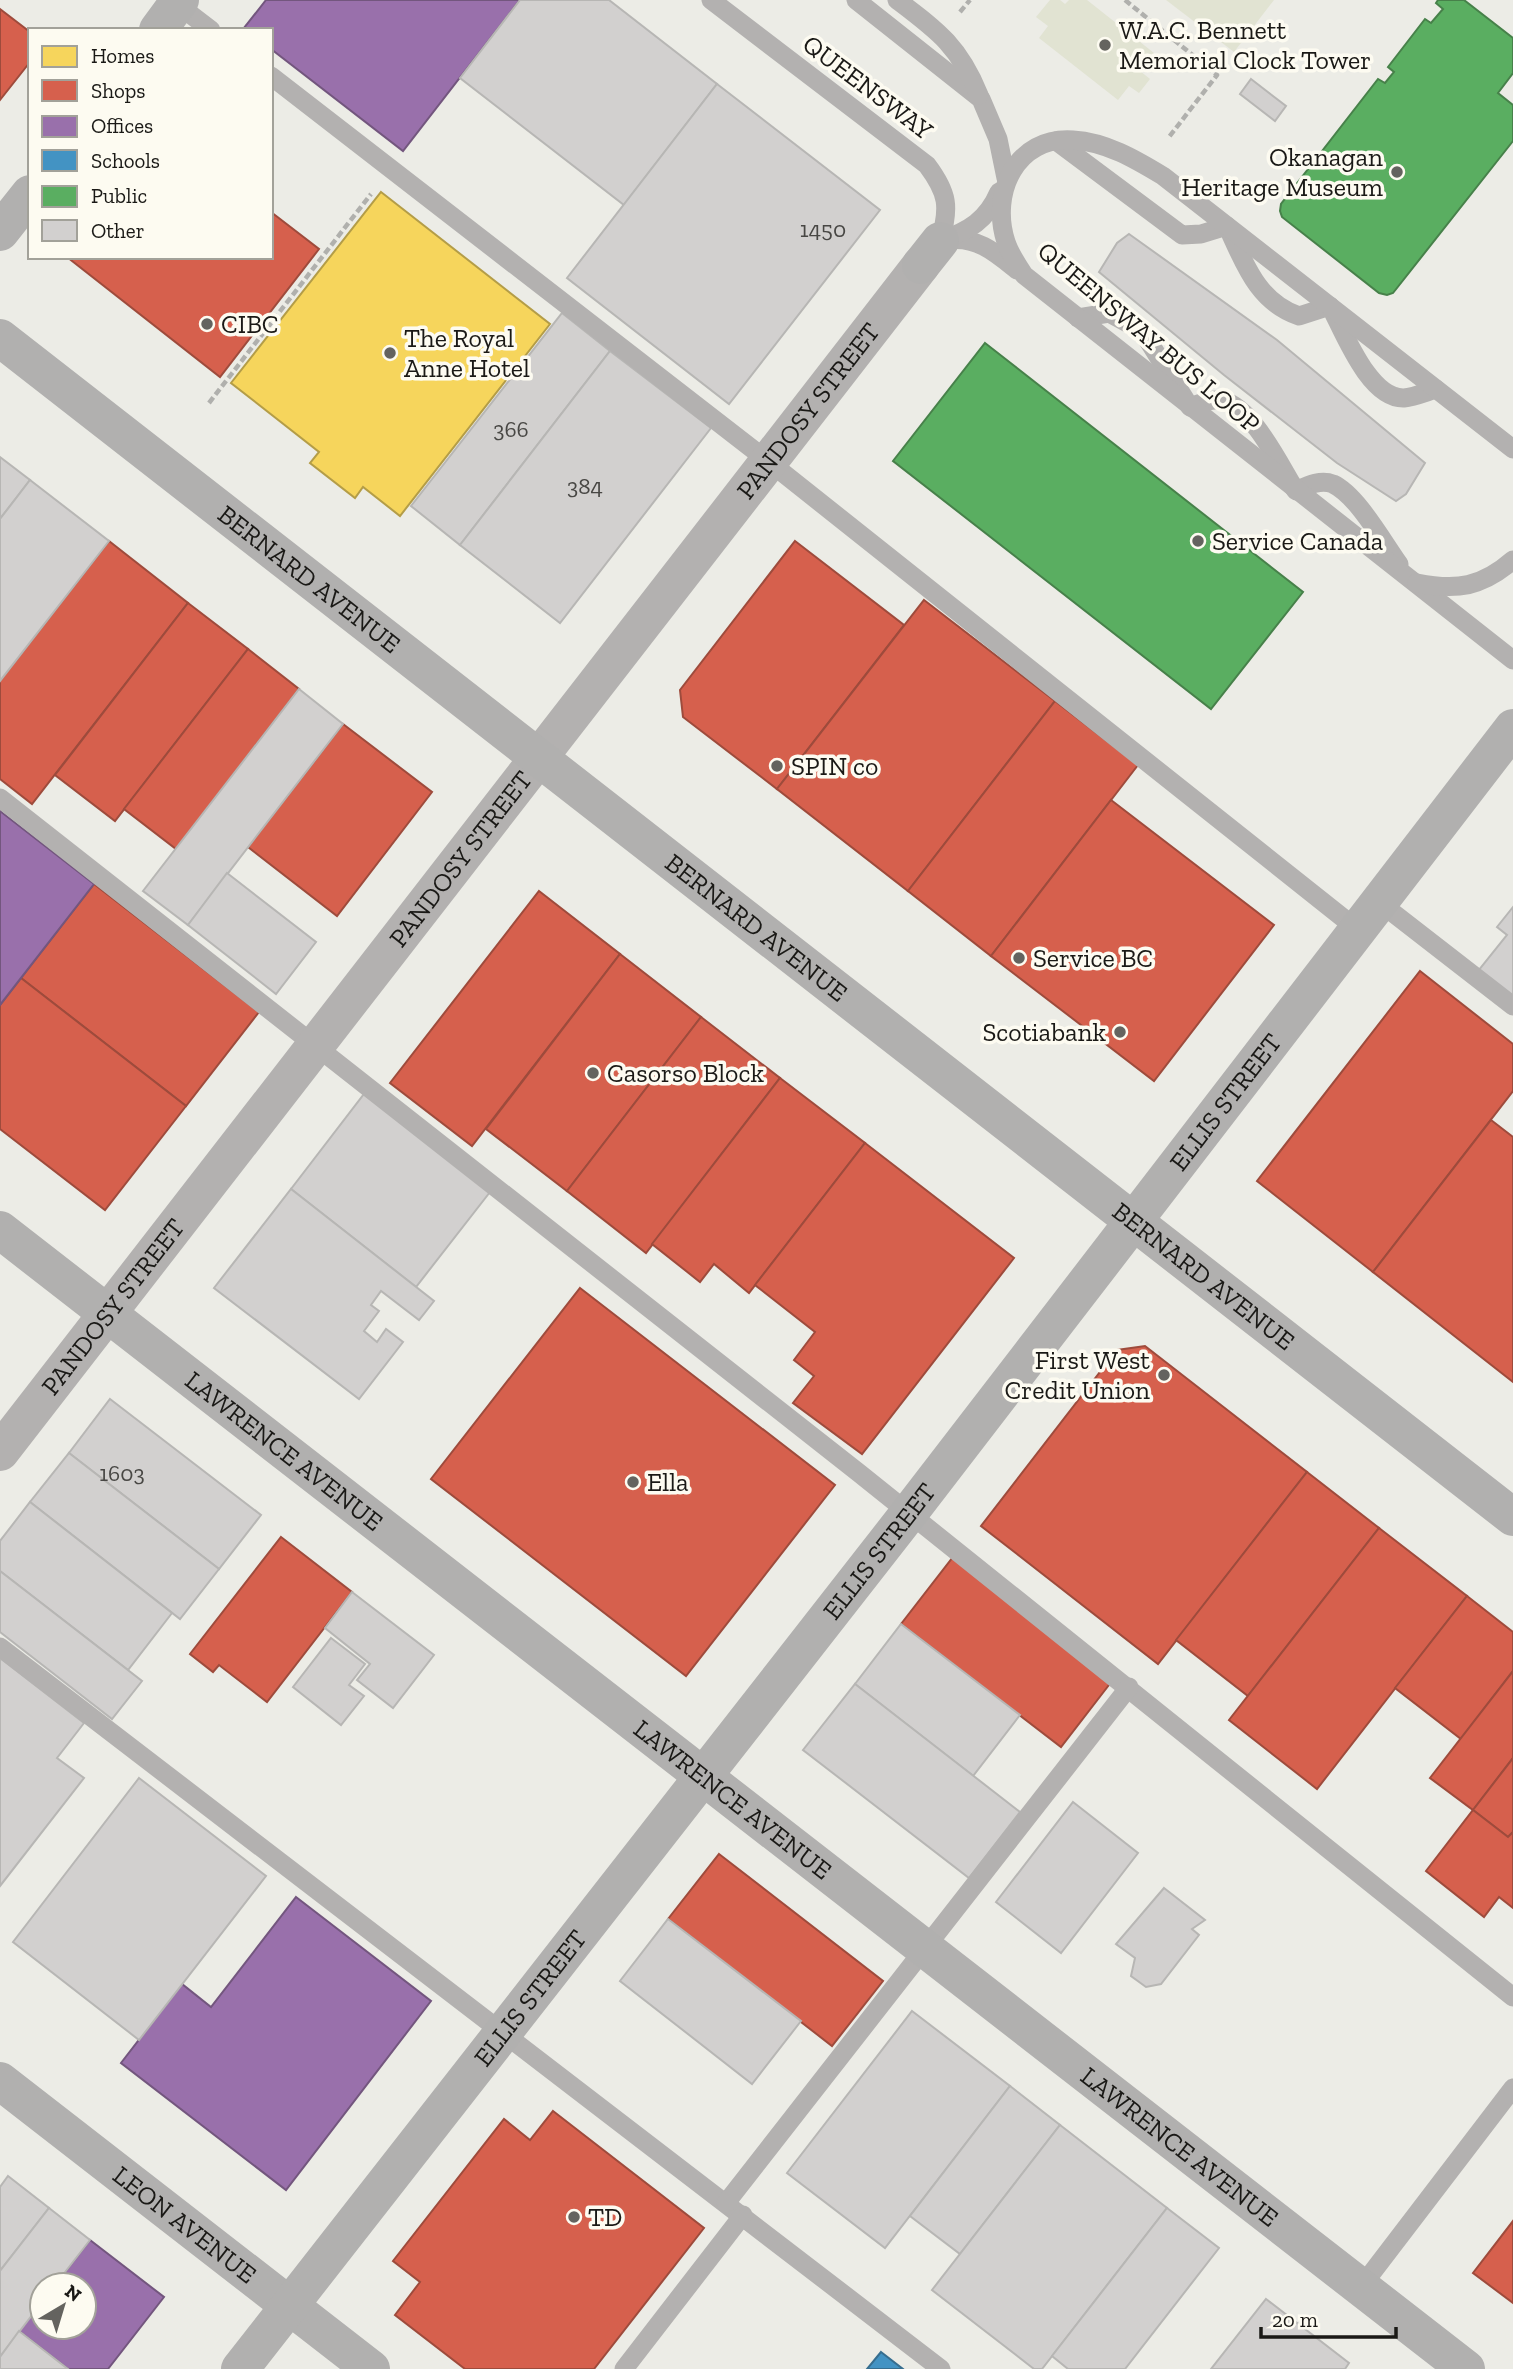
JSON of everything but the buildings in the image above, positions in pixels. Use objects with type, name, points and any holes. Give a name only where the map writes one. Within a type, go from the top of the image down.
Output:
[{"type":"street","points":[[0,232],[28,197]]},
{"type":"street","name":"PANDOSY STREET","points":[[0,1452],[930,253]]},
{"type":"street","name":"BERNARD AVENUE","points":[[0,338],[1513,1517]]},
{"type":"street","name":"ELLIS STREET","points":[[240,2369],[909,1513],[1513,728]]},
{"type":"street","name":"LAWRENCE AVENUE","points":[[0,1230],[1466,2369]]},
{"type":"street","name":"LEON AVENUE","points":[[0,2081],[371,2369]]},
{"type":"lane","name":"QUEENSWAY","points":[[711,0],[928,165],[943,186],[946,204],[930,253]]},
{"type":"lane","points":[[856,0],[981,99]]},
{"type":"lane","points":[[897,0],[943,35],[968,66],[998,139],[1006,178]]},
{"type":"lane","points":[[174,7],[208,28]]},
{"type":"lane","points":[[273,78],[768,461],[1368,916],[1513,1006]]},
{"type":"lane","points":[[930,253],[980,221],[992,208],[1006,178],[1021,156],[1043,143],[1056,141],[1096,144],[1130,156],[1163,176],[1513,449]]},
{"type":"lane","points":[[1056,141],[1182,234],[1201,234],[1227,226]]},
{"type":"lane","name":"QUEENSWAY BUS LOOP","points":[[1006,178],[1001,218],[1006,242],[1024,275],[1513,660]]},
{"type":"lane","points":[[1227,226],[1254,283],[1277,305],[1299,316],[1330,306]]},
{"type":"lane","points":[[930,253],[961,238],[980,243],[1024,275]]},
{"type":"lane","points":[[1330,306],[1366,374],[1379,387],[1401,398],[1436,389]]},
{"type":"lane","points":[[1078,318],[1110,313],[1142,331],[1191,407],[1218,400],[1229,402],[1246,415],[1296,491],[1323,482],[1341,490],[1353,500],[1412,582]]},
{"type":"lane","name":"QUEENSWAY BUS LOOP","points":[[1412,582],[1441,588],[1467,586],[1493,578],[1513,560]]},
{"type":"lane","points":[[0,798],[909,1513],[1513,1997]]},
{"type":"lane","points":[[0,1647],[941,2369]]},
{"type":"lane","points":[[726,2203],[1129,1688]]},
{"type":"lane","points":[[1361,2287],[1513,2088]]},
{"type":"lane","points":[[624,2369],[743,2216]]},
{"type":"path","points":[[1125,0],[1217,75],[1168,137]]},
{"type":"path","points":[[209,403],[391,169]]},
{"type":"green space","points":[[1050,0],[1060,0],[1065,4],[1069,0],[1087,0],[1154,53],[1140,71],[1150,79],[1139,93],[1129,86],[1118,100],[1039,38],[1048,26],[1036,17]]},
{"type":"green space","points":[[1166,0],[1274,0],[1234,52]]},
{"type":"place","name":"W.A.C. Bennett Memorial Clock Tower","points":[[1105,45]]},
{"type":"place","name":"Okanagan Heritage Museum","points":[[1397,172]]},
{"type":"place","name":"CIBC","points":[[207,324]]},
{"type":"place","name":"The Royal Anne Hotel","points":[[390,353]]},
{"type":"place","name":"Service Canada","points":[[1198,541]]},
{"type":"place","name":"SPIN co","points":[[777,766]]},
{"type":"place","name":"Service BC","points":[[1019,958]]},
{"type":"place","name":"Scotiabank","points":[[1120,1032]]},
{"type":"place","name":"Casorso Block","points":[[593,1073]]},
{"type":"place","name":"First West Credit Union","points":[[1164,1375]]},
{"type":"place","name":"Ella","points":[[633,1482]]},
{"type":"place","name":"TD","points":[[574,2217]]}]
